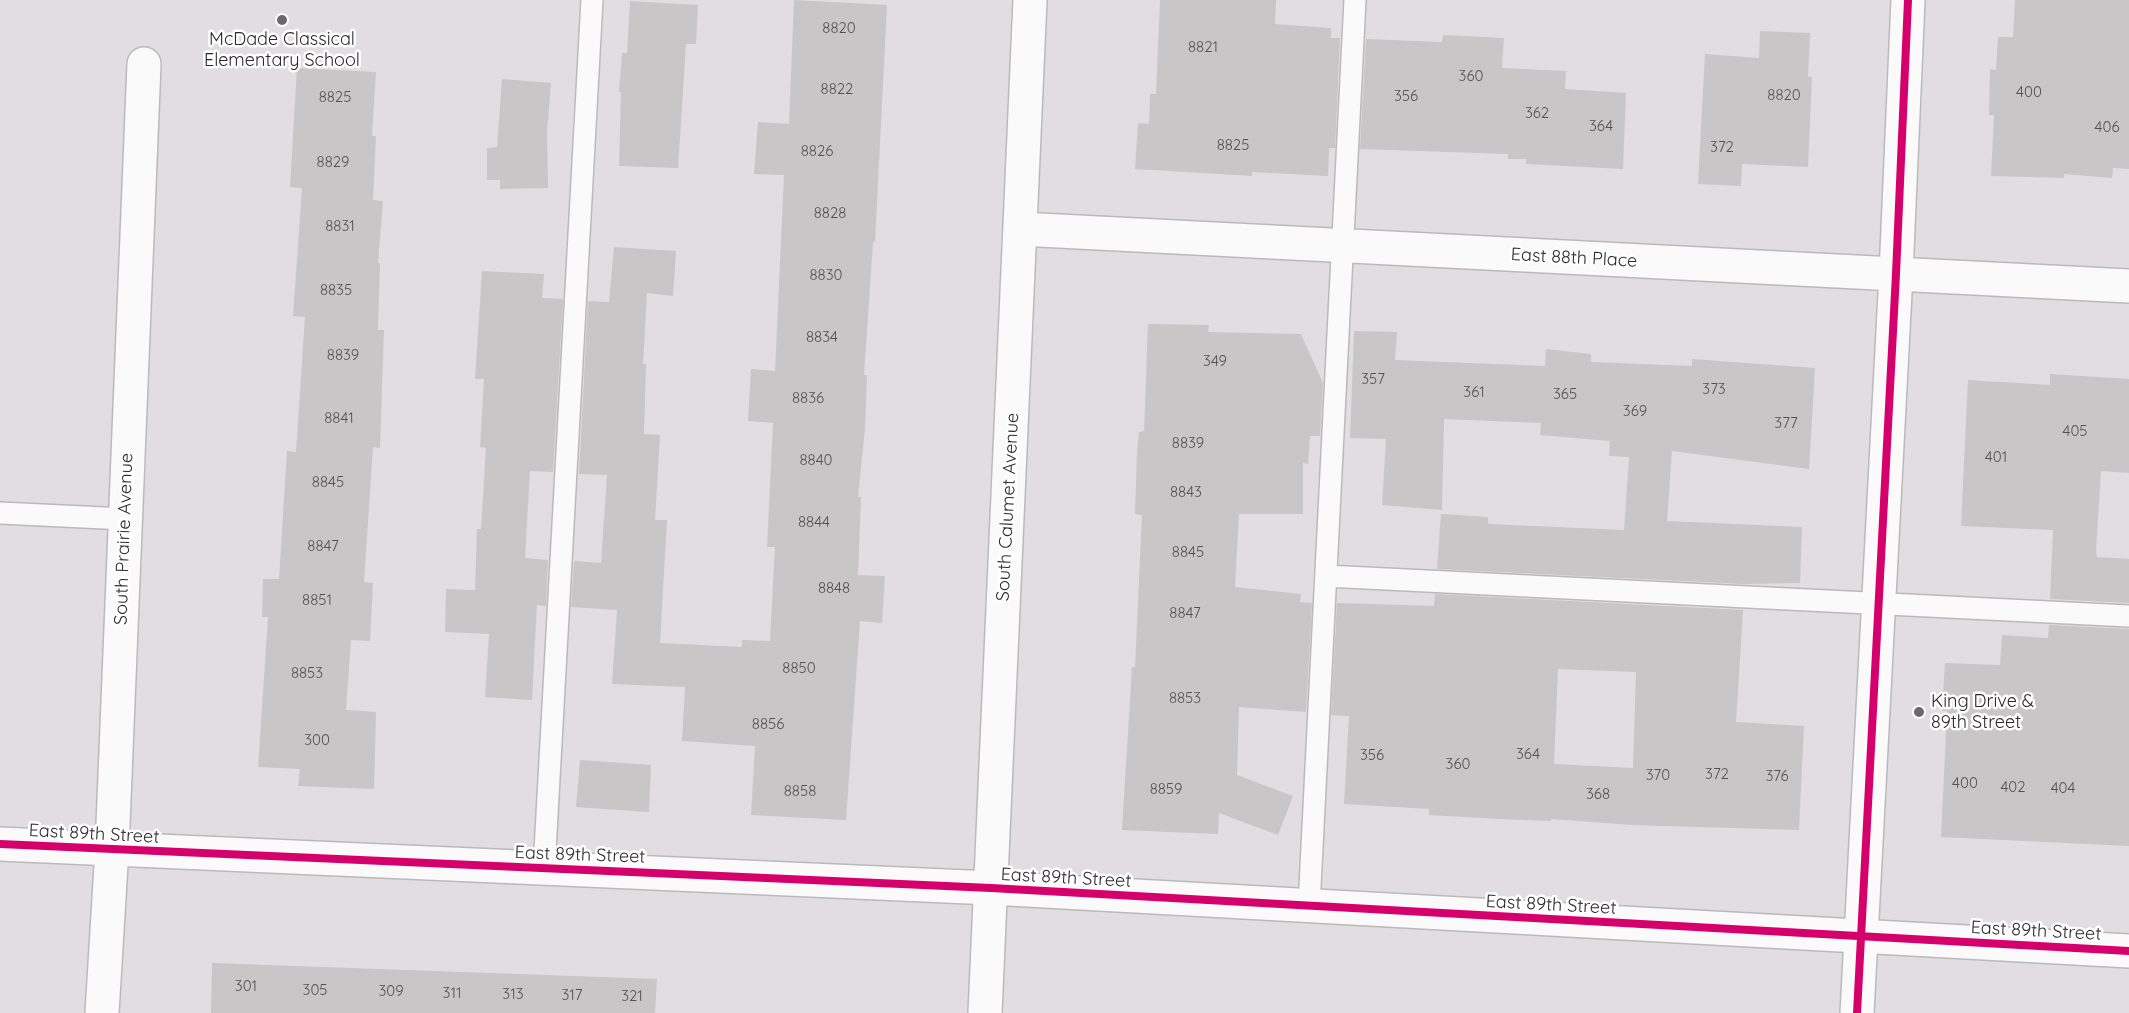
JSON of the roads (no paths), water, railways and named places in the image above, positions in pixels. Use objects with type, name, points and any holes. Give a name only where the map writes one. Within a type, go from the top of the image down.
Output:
[{"type":"street","name":"South Calumet Avenue","points":[[985,1013],[1030,0]]},
{"type":"street","points":[[1857,1013],[1908,0]]},
{"type":"street","name":"South Prairie Avenue","points":[[102,1013],[112,849],[144,64]]},
{"type":"street","name":"East 88th Place","points":[[1020,229],[2129,286]]},
{"type":"street","name":"East 89th Street","points":[[0,844],[991,888],[1860,938],[2129,951]]},
{"type":"lane","points":[[544,869],[592,0]]},
{"type":"lane","points":[[1309,906],[1355,0]]},
{"type":"lane","points":[[0,513],[125,519]]},
{"type":"lane","points":[[1326,576],[2129,616]]},
{"type":"place","name":"McDade Classical Elementary School","points":[[282,20]]},
{"type":"place","name":"King Drive & 89th Street","points":[[1919,712]]}]
